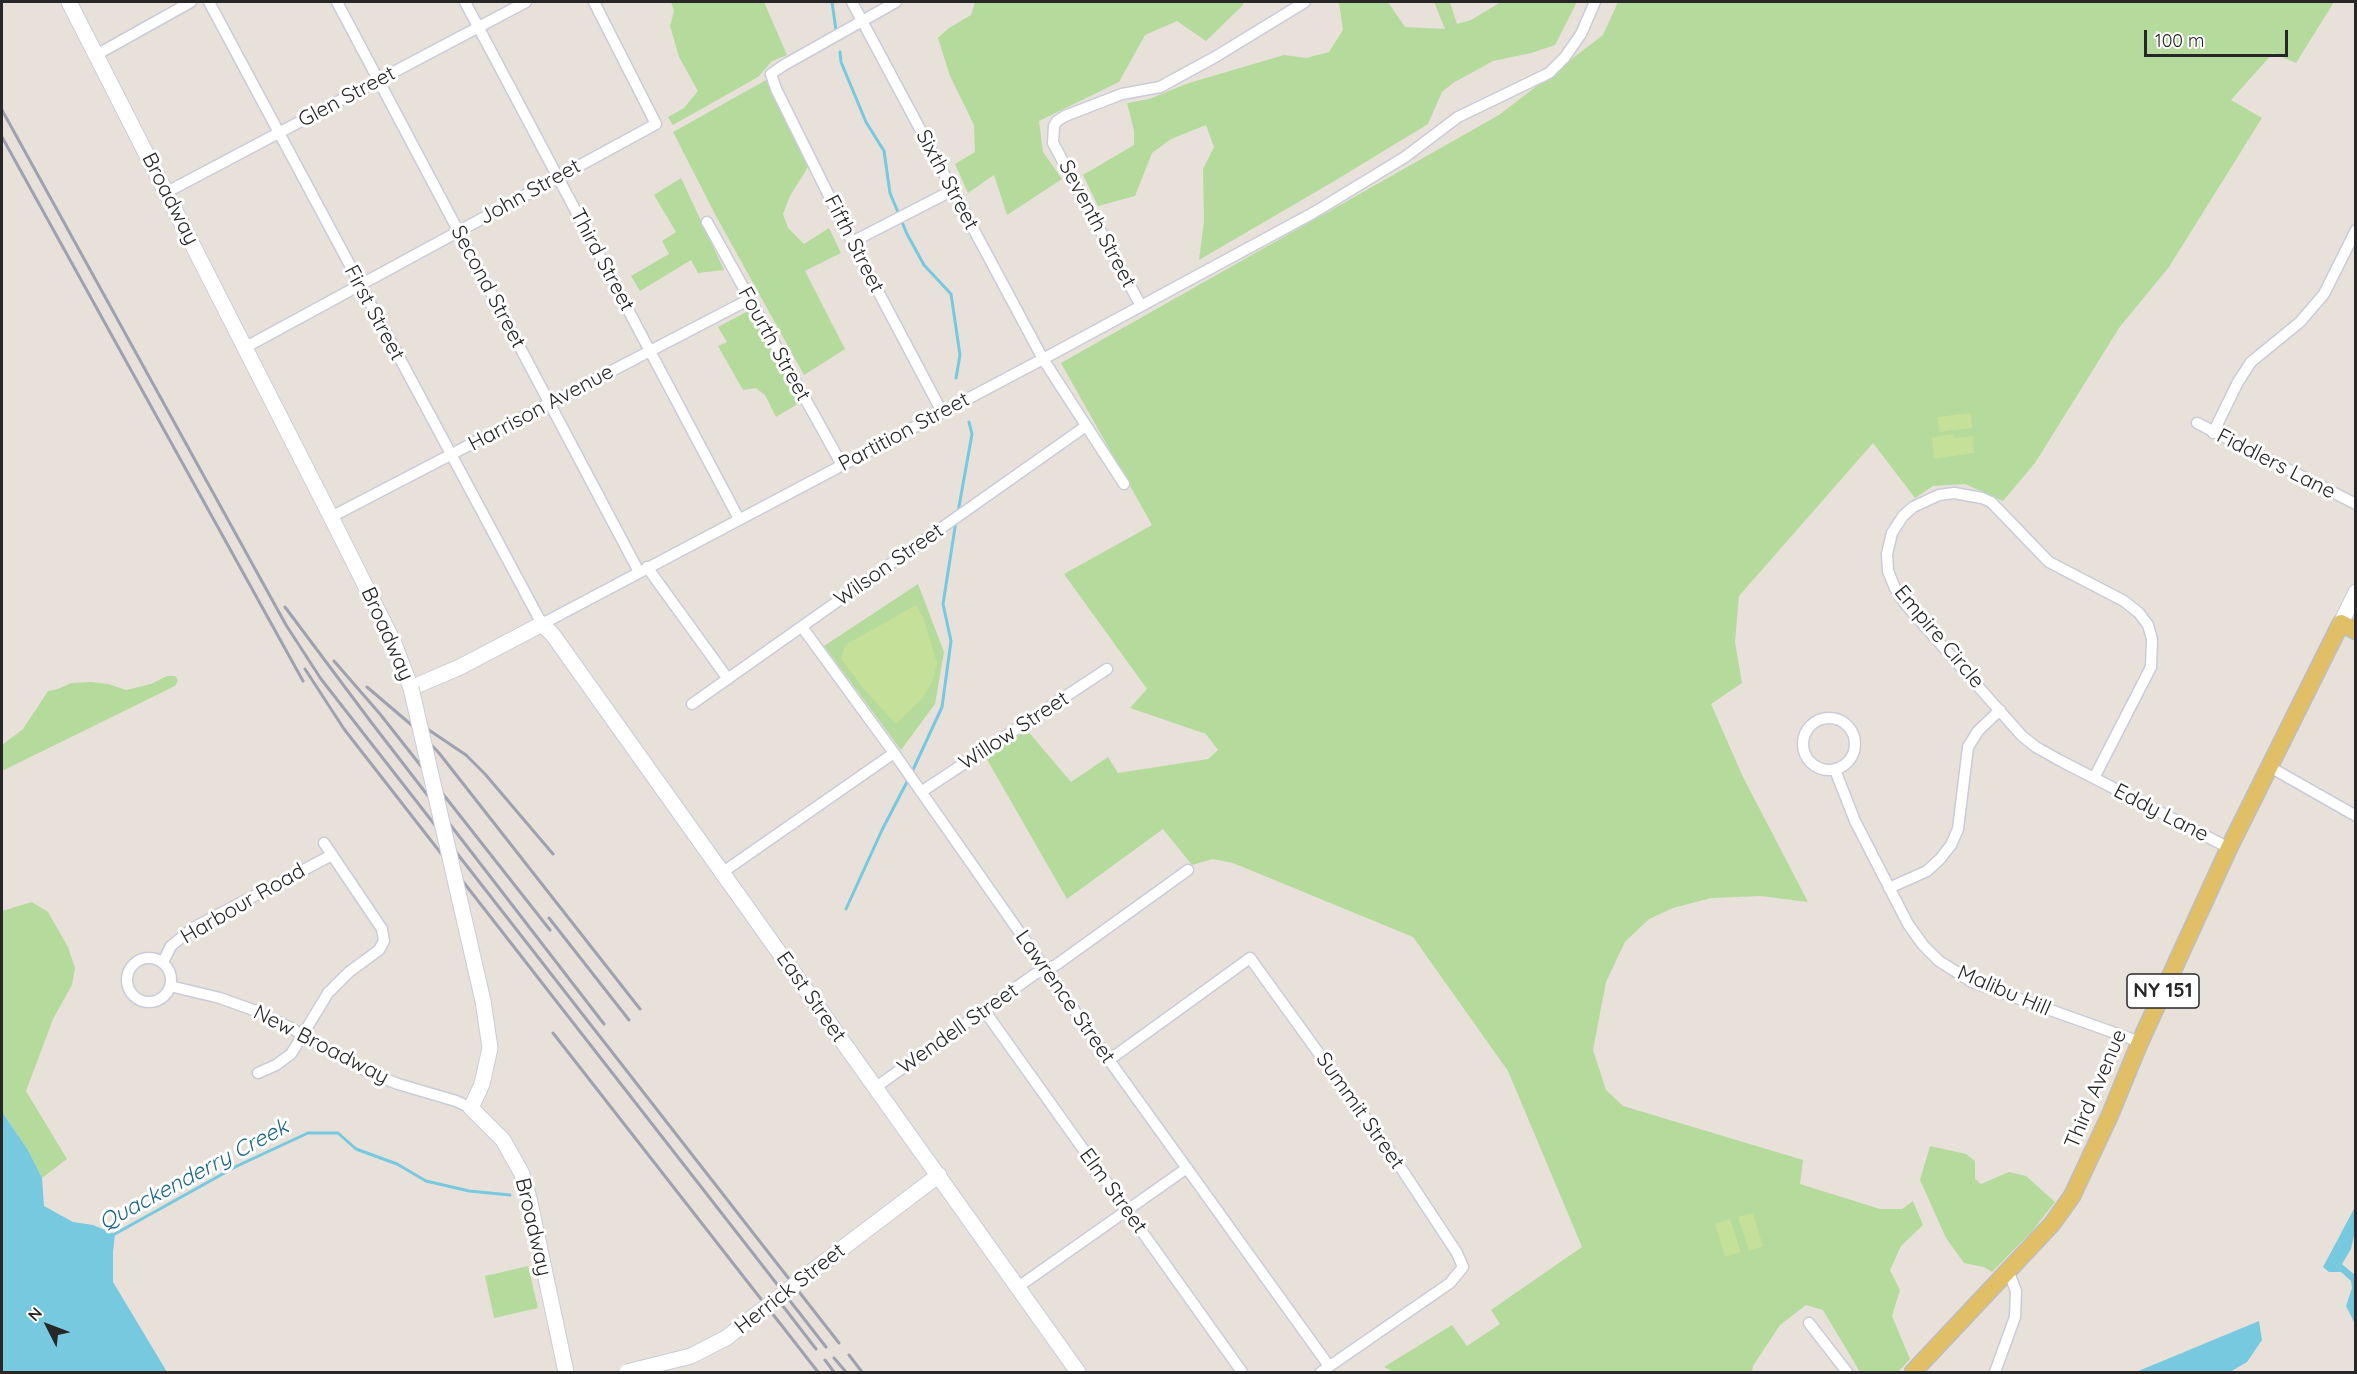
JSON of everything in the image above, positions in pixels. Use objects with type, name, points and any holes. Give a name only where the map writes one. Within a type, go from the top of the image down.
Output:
[{"type":"main road","name":"Third Avenue","points":[[1913,1372],[2052,1224],[2072,1196],[2229,848],[2270,767],[2348,627]]},
{"type":"street","name":"Broadway","points":[[69,2],[332,517],[393,641],[411,688],[483,1001],[490,1047],[482,1084],[471,1108],[503,1140],[522,1174],[566,1372]]},
{"type":"street","points":[[96,55],[191,2]]},
{"type":"street","name":"First Street","points":[[209,2],[542,624]]},
{"type":"street","name":"Second Street","points":[[337,2],[550,403],[643,569],[728,679]]},
{"type":"street","name":"Third Street","points":[[465,2],[739,519]]},
{"type":"street","name":"Glen Street","points":[[167,192],[526,2]]},
{"type":"street","name":"John Street","points":[[246,347],[656,124],[594,2]]},
{"type":"street","name":"Sixth Street","points":[[852,2],[1043,359],[1124,484]]},
{"type":"street","points":[[861,20],[896,2]]},
{"type":"street","name":"Seventh Street","points":[[1141,306],[1053,143],[1054,126],[1065,116],[1122,94],[1160,87],[1215,57],[1305,2]]},
{"type":"street","name":"Partition Street","points":[[411,688],[460,667],[542,624],[1043,359],[1313,213],[1390,166],[1458,117],[1549,73],[1565,57],[1581,34],[1595,2]]},
{"type":"street","name":"Fifth Street","points":[[861,20],[771,74],[776,89],[852,242],[942,412]]},
{"type":"street","points":[[852,242],[953,190]]},
{"type":"street","name":"Fourth Street","points":[[707,222],[842,465]]},
{"type":"street","points":[[2213,433],[2238,382],[2251,362],[2300,322],[2324,294],[2355,230]]},
{"type":"street","name":"Harrison Avenue","points":[[332,517],[750,299]]},
{"type":"street","name":"Fiddlers Lane","points":[[2197,423],[2355,504]]},
{"type":"street","name":"Wilson Street","points":[[692,704],[1086,426]]},
{"type":"street","name":"Empire Circle","points":[[1965,494],[1991,502],[2049,562],[2124,601],[2139,613],[2148,625],[2152,639],[2151,667],[2094,778],[2036,747],[2022,736],[1906,605],[1895,588],[1888,571],[1887,554],[1892,533],[1903,516],[1920,502],[1939,495],[1965,494]]},
{"type":"street","points":[[2348,627],[2355,592]]},
{"type":"street","name":"East Street","points":[[542,624],[554,635],[1078,1372]]},
{"type":"street","name":"Lawrence Street","points":[[801,627],[894,753],[1047,969],[1325,1370]]},
{"type":"street","name":"Willow Street","points":[[919,789],[1107,669]]},
{"type":"street","points":[[1889,888],[1927,870],[1940,860],[1951,845],[1958,829],[1968,747],[1978,731],[2000,710]]},
{"type":"street","points":[[1821,719],[1838,719],[1845,723],[1854,737],[1854,754],[1843,767],[1835,770],[1817,769],[1805,756],[1802,747],[1807,729],[1821,719]]},
{"type":"street","points":[[723,872],[894,753]]},
{"type":"street","points":[[2270,767],[2355,816]]},
{"type":"street","name":"Malibu Hill","points":[[1835,770],[1855,821],[1908,924],[1923,945],[1939,961],[1959,975],[2049,1011],[2140,1042]]},
{"type":"street","name":"Eddy Lane","points":[[2094,778],[2229,848]]},
{"type":"street","points":[[258,1073],[286,1058],[294,1050],[328,993],[349,972],[379,950],[384,940],[382,929],[324,843]]},
{"type":"street","name":"Harbour Road","points":[[163,962],[171,946],[193,928],[332,855]]},
{"type":"street","name":"Wendell Street","points":[[876,1087],[1035,974],[1056,965],[1188,870]]},
{"type":"street","points":[[151,957],[163,962],[170,972],[170,986],[163,997],[149,1002],[138,999],[128,987],[128,972],[138,961],[151,957]]},
{"type":"street","name":"Summit Street","points":[[1109,1060],[1250,958],[1393,1156],[1457,1252],[1463,1267],[1450,1283],[1325,1370]]},
{"type":"street","name":"New Broadway","points":[[170,986],[244,1006],[303,1034],[377,1076],[471,1108]]},
{"type":"street","name":"Elm Street","points":[[984,1010],[1242,1372]]},
{"type":"street","points":[[1017,1287],[1187,1168]]},
{"type":"street","name":"Herrick Street","points":[[627,1372],[686,1358],[721,1341],[939,1176]]},
{"type":"street","points":[[1995,1372],[2015,1317],[2016,1291],[2008,1270]]},
{"type":"street","points":[[1809,1323],[1847,1372]]},
{"type":"green space","points":[[671,2],[764,2],[787,55],[772,61],[758,77],[673,125],[668,117],[684,108],[698,91],[679,57],[670,26],[674,11]]},
{"type":"green space","points":[[975,2],[1243,2],[1243,5],[1206,41],[1177,21],[1145,35],[1119,82],[1039,121],[1043,152],[1062,179],[1007,215],[994,175],[968,193],[955,164],[975,152],[974,125],[950,76],[938,38],[949,28],[971,15]]},
{"type":"green space","points":[[1339,2],[1388,2],[1405,27],[1445,29],[1434,2],[1450,2],[1457,24],[1471,20],[1501,2],[1577,2],[1555,45],[1493,61],[1453,83],[1442,92],[1428,124],[1199,260],[1204,221],[1203,169],[1214,147],[1206,125],[1171,139],[1152,153],[1135,196],[1098,206],[1083,175],[1134,145],[1134,131],[1127,103],[1149,99],[1189,83],[1284,55],[1306,58],[1329,52],[1343,30]]},
{"type":"green space","points":[[1618,2],[2334,2],[2296,63],[2273,53],[2231,100],[2262,118],[2169,267],[2119,328],[2035,463],[2003,501],[1965,484],[1933,486],[1915,498],[1873,443],[1739,596],[1735,642],[1742,683],[1711,704],[1743,777],[1808,902],[1761,896],[1711,898],[1673,908],[1649,919],[1625,942],[1606,982],[1593,1050],[1606,1090],[1623,1106],[1803,1160],[1800,1184],[1880,1209],[1902,1209],[1913,1201],[1923,1225],[1901,1246],[1890,1270],[1900,1290],[1892,1316],[1910,1359],[1898,1372],[1860,1372],[1823,1310],[1806,1305],[1780,1325],[1753,1366],[1752,1372],[1394,1372],[1384,1367],[1452,1325],[1467,1346],[1500,1324],[1491,1310],[1582,1247],[1508,1071],[1413,937],[1233,863],[1213,859],[1192,865],[1163,829],[1067,899],[985,756],[1027,730],[1071,782],[1108,757],[1118,773],[1208,759],[1218,750],[1206,734],[1130,708],[1147,689],[1064,574],[1152,525],[1061,363],[1499,115],[1603,35]]},
{"type":"green space","points":[[768,79],[808,167],[790,196],[783,214],[788,228],[804,244],[829,228],[841,253],[805,271],[845,349],[804,375],[716,216],[673,132]]},
{"type":"green space","points":[[681,178],[724,270],[698,273],[691,260],[640,291],[631,276],[669,254],[662,241],[676,232],[654,195]]},
{"type":"green space","points":[[748,311],[801,402],[776,417],[765,395],[756,388],[743,390],[718,346],[727,342],[718,327]]},
{"type":"green space","points":[[1971,413],[1972,428],[1939,432],[1937,417]]},
{"type":"green space","points":[[1954,434],[1955,438],[1973,436],[1974,453],[1934,459],[1932,437]]},
{"type":"green space","points":[[918,584],[944,652],[935,704],[901,750],[824,646]]},
{"type":"green space","points":[[916,605],[924,619],[937,663],[933,680],[923,698],[896,724],[867,693],[841,659],[845,645]]},
{"type":"green space","points":[[167,676],[175,676],[178,680],[175,686],[2,771],[2,745],[23,729],[48,691],[71,683],[91,682],[108,684],[126,690],[151,684]]},
{"type":"green space","points":[[32,902],[48,912],[68,947],[75,968],[72,985],[53,1019],[26,1091],[67,1159],[42,1178],[28,1150],[2,1112],[2,911]]},
{"type":"green space","points":[[1930,1146],[1966,1154],[1975,1161],[1975,1179],[1981,1184],[2009,1172],[2026,1176],[2055,1202],[2033,1230],[1992,1272],[1984,1267],[1964,1263],[1946,1238],[1920,1180]]},
{"type":"green space","points":[[1753,1213],[1763,1246],[1749,1251],[1738,1217]]},
{"type":"green space","points":[[1730,1219],[1741,1252],[1725,1257],[1715,1224]]},
{"type":"green space","points":[[528,1266],[538,1308],[494,1318],[485,1276]]},
{"type":"water","points":[[2,1112],[28,1150],[42,1178],[44,1206],[73,1222],[93,1225],[115,1234],[113,1282],[167,1372],[2,1372]]},
{"type":"water","points":[[2355,1207],[2355,1231],[2351,1249],[2342,1264],[2355,1275],[2355,1324],[2346,1306],[2352,1288],[2351,1281],[2341,1272],[2329,1272],[2323,1267]]},
{"type":"water","points":[[2259,1321],[2262,1340],[2247,1362],[2230,1372],[2136,1372]]},
{"type":"waterway","name":"Quackenderry Creek","points":[[832,2],[836,30]]},
{"type":"waterway","name":"Quackenderry Creek","points":[[840,52],[841,62],[866,122],[884,151],[890,193],[907,234],[924,265],[951,294],[960,355],[956,378]]},
{"type":"waterway","name":"Quackenderry Creek","points":[[958,512],[972,434],[969,422]]},
{"type":"waterway","name":"Quackenderry Creek","points":[[912,772],[942,707],[951,641],[943,604],[956,521]]},
{"type":"waterway","name":"Quackenderry Creek","points":[[846,909],[909,778]]},
{"type":"waterway","name":"Quackenderry Creek","points":[[113,1235],[237,1166],[308,1133],[338,1133],[356,1149],[397,1164],[426,1181],[469,1191],[510,1195]]},
{"type":"railway","points":[[2,110],[286,625],[321,679],[839,1343]]},
{"type":"railway","points":[[2,137],[303,681]]},
{"type":"railway","points":[[285,607],[604,1024]]},
{"type":"railway","points":[[334,661],[380,714],[550,930]]},
{"type":"railway","points":[[305,669],[344,729],[826,1347]]},
{"type":"railway","points":[[367,687],[415,728],[439,753],[640,1009]]},
{"type":"railway","points":[[414,720],[466,755],[553,854]]},
{"type":"railway","points":[[549,918],[629,1020]]},
{"type":"railway","points":[[553,1033],[818,1372]]},
{"type":"railway","points":[[776,1297],[816,1349]]},
{"type":"railway","points":[[849,1355],[862,1372]]},
{"type":"railway","points":[[834,1358],[846,1372]]},
{"type":"railway","points":[[825,1360],[834,1372]]}]
